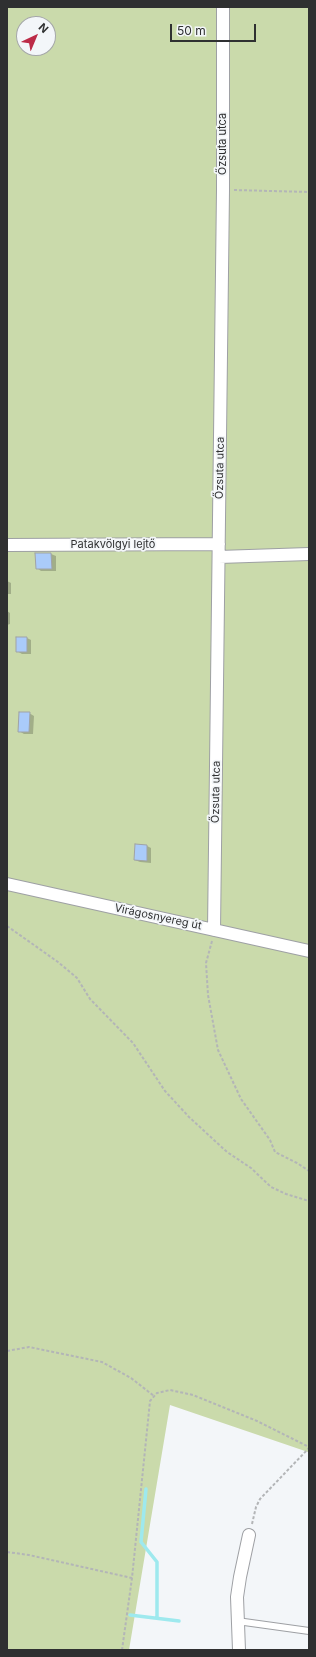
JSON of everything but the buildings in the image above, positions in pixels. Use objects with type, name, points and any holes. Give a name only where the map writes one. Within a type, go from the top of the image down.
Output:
[{"type":"street","name":"Őzsuta utca","points":[[214,930],[223,190],[223,7]]},
{"type":"street","name":"Patakvölgyi lejtő","points":[[7,545],[219,550],[309,554]]},
{"type":"street","name":"Virágosnyereg út","points":[[7,884],[309,950]]},
{"type":"street","points":[[239,1650],[237,1597],[249,1535]]},
{"type":"lane","points":[[237,1621],[309,1631]]},
{"type":"path","points":[[223,190],[309,192]]},
{"type":"path","points":[[7,926],[58,962],[77,978],[90,999],[133,1043],[165,1091],[189,1117],[222,1147],[251,1168],[272,1187],[286,1194],[309,1202]]},
{"type":"path","points":[[214,930],[206,963],[208,995],[218,1050],[241,1099],[270,1140],[275,1152],[309,1170]]},
{"type":"path","points":[[7,1351],[29,1347],[102,1362],[131,1378],[154,1396]]},
{"type":"path","points":[[122,1650],[132,1578],[150,1402],[157,1393],[170,1390],[193,1395],[256,1421],[309,1447],[260,1499],[256,1507],[249,1535]]},
{"type":"path","points":[[7,1552],[30,1555],[132,1578]]},
{"type":"green space","points":[[7,7],[309,7],[309,1455],[308,1452],[170,1405],[129,1650],[7,1650]]},
{"type":"waterway","points":[[146,1489],[141,1542],[157,1562],[157,1618]]},
{"type":"waterway","points":[[130,1615],[179,1621]]}]
